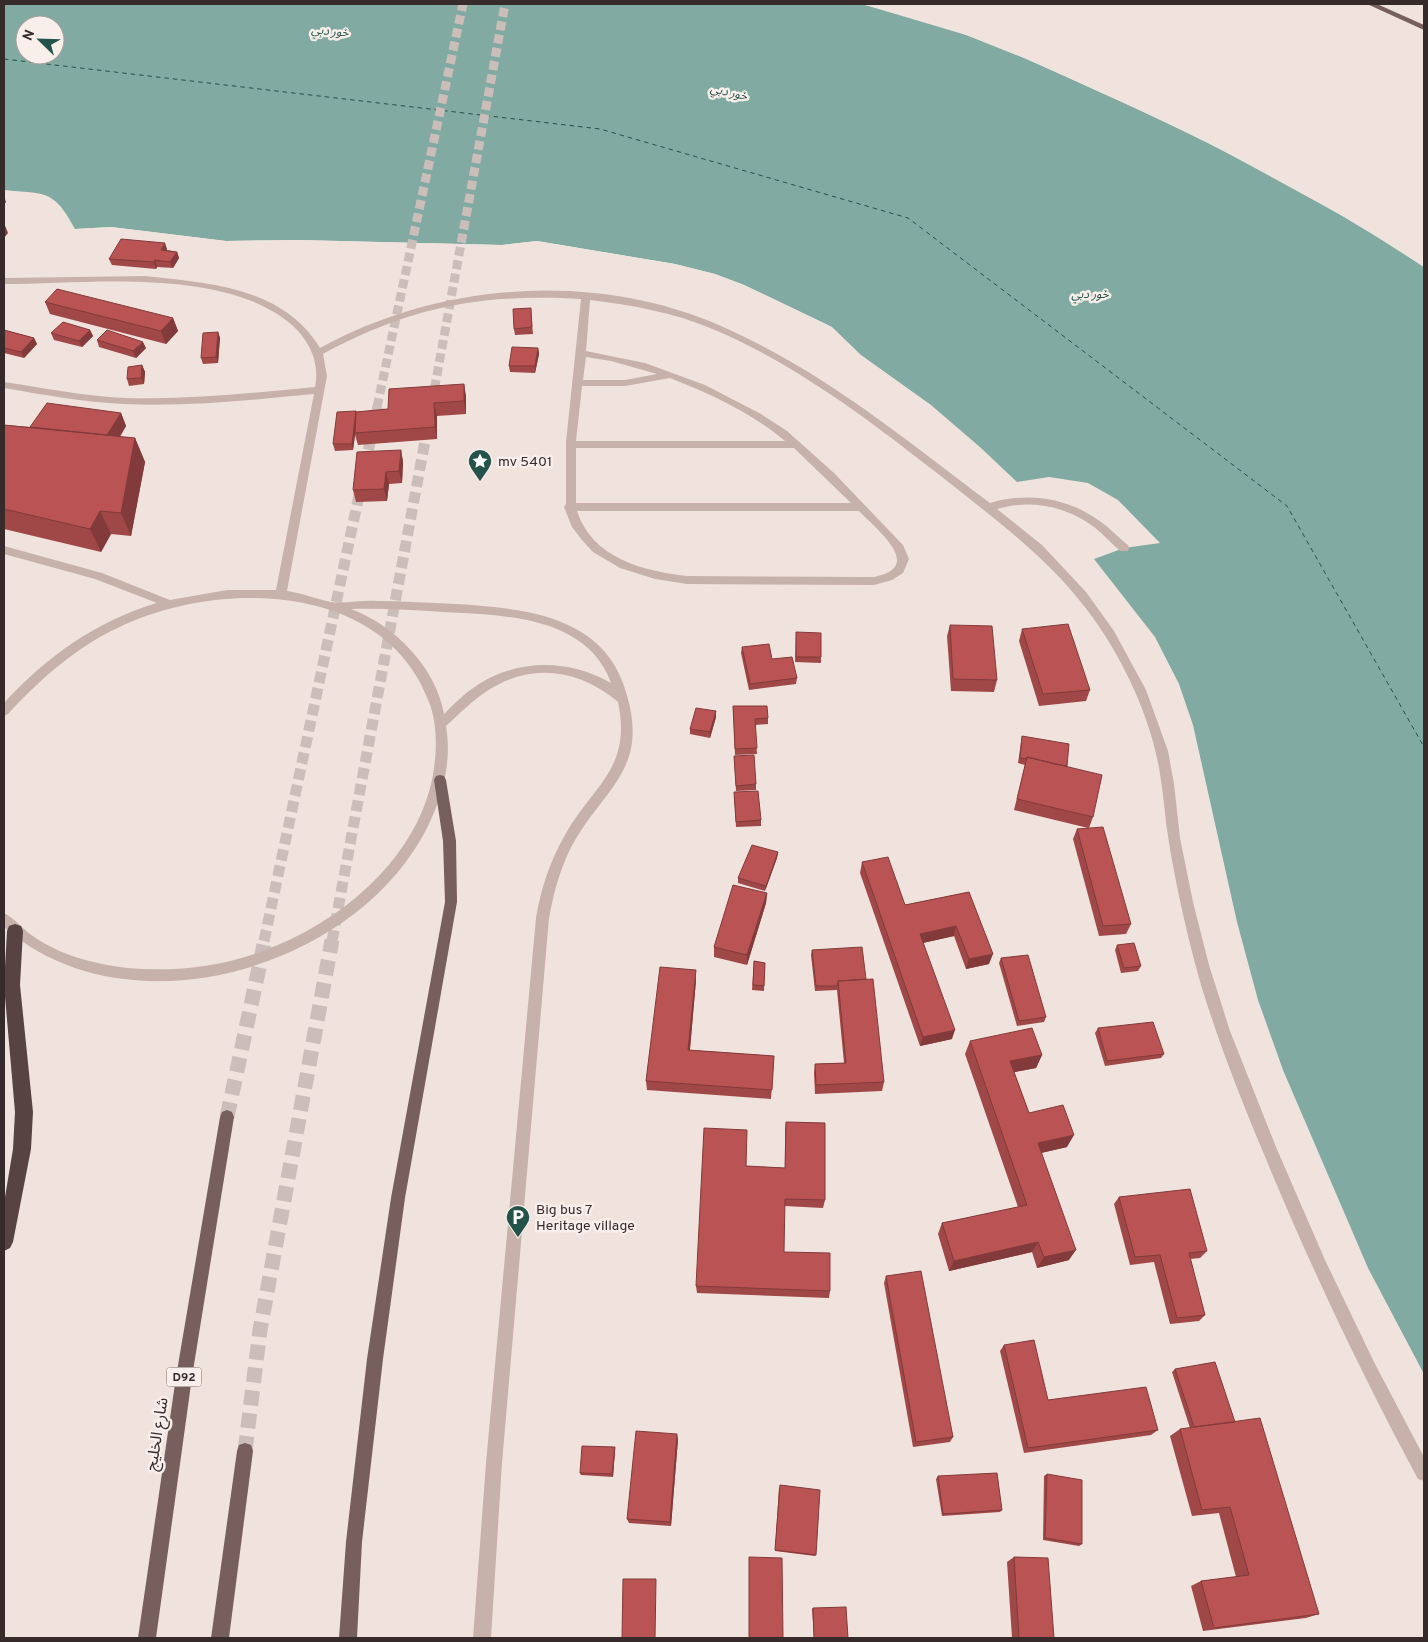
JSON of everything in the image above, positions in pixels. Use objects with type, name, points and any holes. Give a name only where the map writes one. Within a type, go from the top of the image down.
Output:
[{"type":"highway","points":[[4,1242],[22,1149],[24,1112],[12,985],[9,928]]},
{"type":"main road","points":[[1371,4],[1424,28]]},
{"type":"main road","points":[[348,1638],[354,1542],[375,1359],[398,1198],[451,902],[452,859],[448,818],[440,780]]},
{"type":"main road","name":"شارع الخليج","points":[[147,1638],[198,1286],[227,1117]]},
{"type":"main road","points":[[220,1638],[245,1451]]},
{"type":"street","points":[[4,281],[145,279],[212,286],[240,293],[288,316],[306,333],[318,353],[322,376],[281,594]]},
{"type":"street","points":[[318,353],[358,332],[401,315],[446,303],[493,296],[539,294],[586,297],[664,310],[700,320],[752,344],[803,374],[864,414],[926,459],[1037,548],[1081,593],[1118,645],[1146,703],[1165,765],[1174,837],[1191,916],[1214,1005],[1258,1124],[1326,1281],[1424,1473]]},
{"type":"street","points":[[581,353],[628,361],[671,375],[736,405],[767,424],[796,444],[898,545],[903,553],[900,570],[885,580],[815,581],[662,578],[625,566],[601,552],[586,538],[576,524],[569,507],[571,445],[586,297]]},
{"type":"street","points":[[577,384],[624,383],[671,375]]},
{"type":"street","points":[[4,385],[96,398],[150,401],[205,401],[320,390]]},
{"type":"street","points":[[571,445],[796,444]]},
{"type":"street","points":[[987,508],[1005,501],[1027,500],[1051,503],[1073,510],[1093,521],[1124,548]]},
{"type":"street","points":[[569,507],[860,507]]},
{"type":"street","points":[[4,550],[98,576],[170,604]]},
{"type":"street","points":[[4,711],[31,681],[77,645],[130,617],[193,598],[237,593],[281,594],[334,606],[362,618],[386,633],[406,651],[422,673],[434,697],[442,723],[443,751],[440,780],[430,810],[415,839],[395,867],[369,894],[339,918],[268,955],[228,968],[188,974],[148,976],[110,972],[75,963],[42,950],[9,928]]},
{"type":"street","points":[[334,606],[392,605],[513,612],[546,619],[574,632],[598,651],[614,674],[624,701],[628,721],[621,762],[610,783],[579,823],[565,846],[545,897],[541,924],[494,1463],[482,1638]]},
{"type":"street","points":[[442,723],[484,686],[521,671],[540,668],[580,672],[612,688],[624,701]]},
{"type":"water","name":"خور دبي","points":[[4,4],[862,4],[967,35],[1144,112],[1226,152],[1307,196],[1424,267],[1424,1374],[1368,1268],[1283,1070],[1258,1000],[1237,922],[1193,725],[1179,684],[1155,637],[1094,559],[1124,548],[1160,543],[1118,500],[1088,483],[1049,477],[1017,482],[931,405],[861,355],[832,327],[744,285],[715,274],[675,264],[537,241],[502,245],[299,240],[226,241],[111,227],[75,229],[68,216],[54,200],[47,196],[4,190]]},
{"type":"pier","points":[[862,4],[871,4],[967,33],[1030,58],[1136,106],[1210,141],[1364,224],[1424,264],[1424,267],[1363,227],[1209,143],[1135,108],[1029,60],[966,35]]},
{"type":"pier","points":[[111,227],[226,241],[299,240],[502,245],[537,241],[675,264],[715,274],[744,285],[832,327],[743,287],[715,277],[674,266],[537,244],[502,247],[299,243],[226,244],[111,230],[74,231],[75,229]]},
{"type":"building","points":[[121,239],[165,243],[161,250],[177,252],[170,262],[109,259]]},
{"type":"building","points":[[57,289],[173,318],[161,331],[45,302]]},
{"type":"building","points":[[531,308],[532,327],[514,329],[513,309]]},
{"type":"building","points":[[63,322],[90,330],[79,341],[51,333]]},
{"type":"building","points":[[4,330],[34,338],[21,352],[4,348]]},
{"type":"building","points":[[107,330],[143,342],[133,351],[97,340]]},
{"type":"building","points":[[218,332],[216,357],[201,358],[203,333]]},
{"type":"building","points":[[512,347],[538,348],[535,366],[509,366]]},
{"type":"building","points":[[142,365],[141,378],[127,379],[128,367]]},
{"type":"building","points":[[464,384],[464,401],[434,403],[435,427],[355,433],[356,412],[388,409],[389,389]]},
{"type":"building","points":[[47,403],[121,413],[107,435],[30,427]]},
{"type":"building","points":[[356,411],[352,444],[333,444],[337,412]]},
{"type":"building","points":[[4,425],[135,438],[121,513],[100,511],[90,529],[4,509]]},
{"type":"building","points":[[401,450],[399,471],[386,472],[384,489],[353,490],[357,452]]},
{"type":"building","points":[[1068,624],[1090,690],[1043,694],[1022,629]]},
{"type":"building","points":[[950,625],[992,626],[997,680],[953,679]]},
{"type":"building","points":[[796,632],[821,633],[821,657],[796,657]]},
{"type":"building","points":[[769,644],[772,659],[792,657],[797,678],[750,684],[742,647]]},
{"type":"building","points":[[733,706],[767,706],[768,718],[755,719],[757,748],[735,749]]},
{"type":"building","points":[[696,708],[716,711],[710,732],[690,729]]},
{"type":"building","points":[[1022,736],[1069,744],[1067,766],[1027,757],[1027,759],[1020,758]]},
{"type":"building","points":[[754,755],[756,784],[736,786],[734,756]]},
{"type":"building","points":[[1027,757],[1102,775],[1093,817],[1017,799]]},
{"type":"building","points":[[758,791],[761,820],[736,822],[734,792]]},
{"type":"building","points":[[1103,827],[1131,924],[1103,926],[1077,829]]},
{"type":"building","points":[[752,845],[778,852],[766,886],[738,878]]},
{"type":"building","points":[[888,857],[905,905],[969,892],[993,954],[969,959],[956,926],[920,934],[955,1030],[923,1037],[862,862]]},
{"type":"building","points":[[733,885],[767,893],[747,955],[714,947]]},
{"type":"building","points":[[1134,943],[1141,966],[1124,968],[1117,945]]},
{"type":"building","points":[[862,947],[866,979],[838,981],[837,986],[816,986],[812,950]]},
{"type":"building","points":[[1028,955],[1046,1017],[1019,1021],[1001,958]]},
{"type":"building","points":[[754,961],[765,963],[764,986],[753,985]]},
{"type":"building","points":[[660,967],[696,970],[688,1050],[774,1056],[772,1090],[646,1081]]},
{"type":"building","points":[[873,979],[884,1082],[816,1085],[815,1064],[846,1063],[838,981]]},
{"type":"building","points":[[1153,1022],[1164,1054],[1107,1061],[1098,1028]]},
{"type":"building","points":[[1032,1028],[1042,1055],[1010,1061],[1029,1113],[1063,1105],[1074,1135],[1038,1143],[1076,1250],[1044,1257],[1038,1242],[954,1261],[942,1223],[1027,1205],[970,1041]]},
{"type":"building","points":[[786,1122],[825,1123],[825,1200],[785,1199],[784,1252],[830,1253],[830,1291],[696,1286],[704,1128],[747,1130],[746,1166],[785,1168]]},
{"type":"building","points":[[1190,1189],[1207,1251],[1189,1253],[1205,1315],[1177,1318],[1160,1255],[1135,1257],[1119,1197]]},
{"type":"building","points":[[921,1271],[953,1437],[916,1442],[886,1276]]},
{"type":"building","points":[[1034,1340],[1048,1400],[1146,1387],[1158,1430],[1028,1448],[1004,1345]]},
{"type":"building","points":[[1215,1362],[1235,1422],[1194,1427],[1175,1369]]},
{"type":"building","points":[[1260,1418],[1319,1614],[1214,1628],[1201,1581],[1249,1575],[1230,1507],[1202,1510],[1180,1429]]},
{"type":"building","points":[[636,1431],[677,1434],[670,1522],[627,1519]]},
{"type":"building","points":[[582,1446],[615,1447],[612,1474],[580,1473]]},
{"type":"building","points":[[997,1473],[1002,1510],[943,1514],[938,1476]]},
{"type":"building","points":[[1047,1474],[1082,1480],[1082,1544],[1045,1538]]},
{"type":"building","points":[[780,1485],[820,1490],[816,1555],[775,1550]]},
{"type":"building","points":[[749,1557],[782,1558],[783,1638],[749,1638]]},
{"type":"building","points":[[1014,1557],[1048,1558],[1054,1638],[1019,1638]]},
{"type":"building","points":[[623,1579],[656,1579],[655,1638],[622,1638]]},
{"type":"building","points":[[846,1607],[848,1638],[814,1638],[813,1608]]},
{"type":"ferry route","points":[[4,59],[600,129],[908,218],[1287,506],[1424,747]]},
{"type":"tunnel","points":[[377,407],[463,4]]},
{"type":"tunnel","points":[[432,402],[505,4]]},
{"type":"tunnel","points":[[365,466],[378,406]]},
{"type":"tunnel","points":[[332,941],[428,425]]},
{"type":"tunnel","points":[[264,941],[361,486]]},
{"type":"tunnel","points":[[227,1117],[265,940]]},
{"type":"tunnel","points":[[245,1451],[260,1330],[332,940]]},
{"type":"place","name":"mv 5401","points":[[480,482]]},
{"type":"place","name":"Big bus 7 Heritage village","points":[[518,1238]]}]
